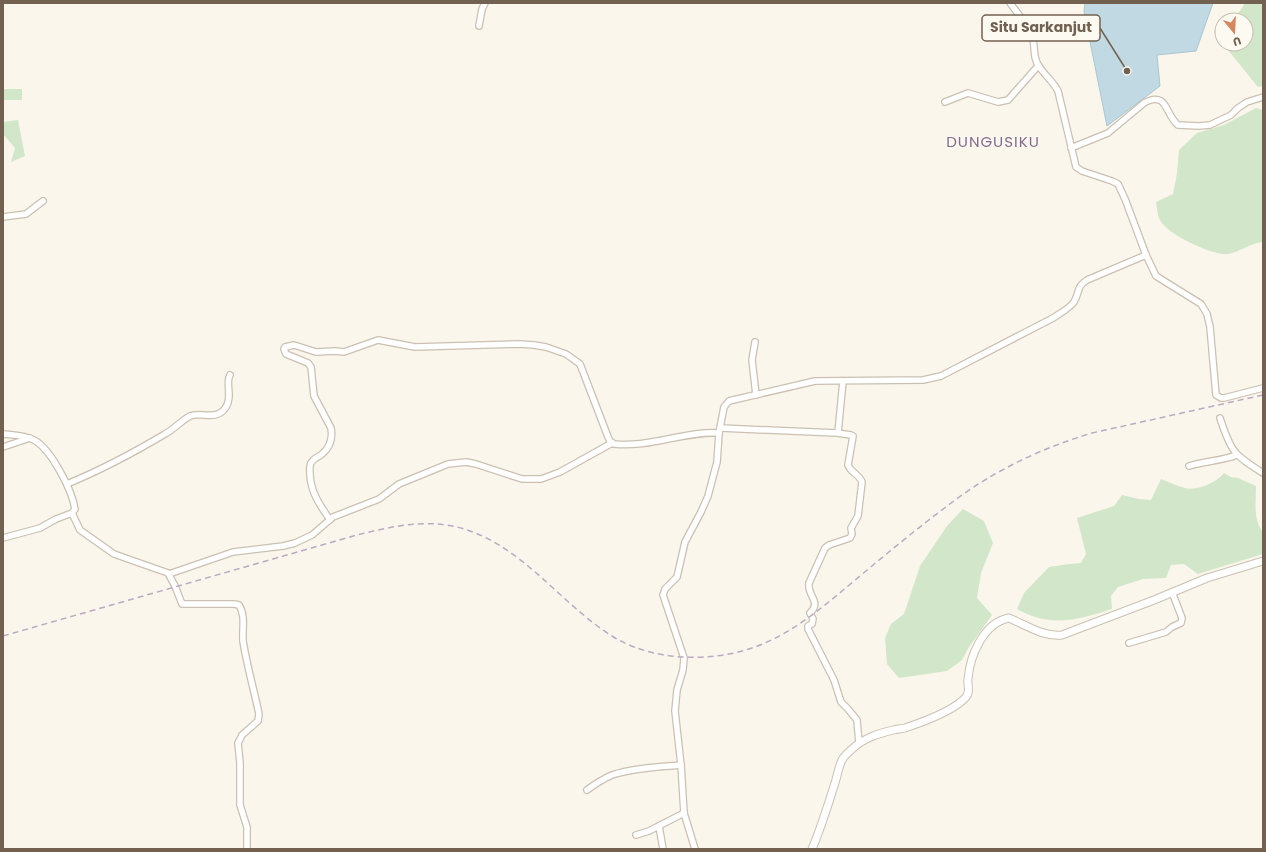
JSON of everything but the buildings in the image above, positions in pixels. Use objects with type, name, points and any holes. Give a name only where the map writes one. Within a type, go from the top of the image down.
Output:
[{"type":"street","points":[[479,26],[482,9],[485,3]]},
{"type":"street","points":[[1010,3],[1030,32],[1033,39],[1035,57],[1038,66],[1054,84],[1058,91],[1076,167],[1079,170],[1118,184],[1154,272],[1159,278],[1201,304],[1205,309],[1210,327],[1215,392],[1218,397],[1224,398],[1263,388]]},
{"type":"street","points":[[945,102],[968,93],[998,102],[1008,100],[1038,66]]},
{"type":"street","points":[[1071,148],[1108,133],[1149,100],[1159,100],[1162,102],[1167,107],[1173,120],[1178,125],[1199,126],[1213,124],[1231,115],[1247,102],[1263,97]]},
{"type":"street","points":[[3,217],[26,214],[43,201]]},
{"type":"street","points":[[695,849],[684,813],[681,765],[675,711],[676,695],[683,670],[684,658],[663,595],[665,588],[677,577],[684,542],[708,496],[717,462],[719,431],[724,407],[729,401],[815,381],[924,380],[941,376],[1053,318],[1074,302],[1079,288],[1087,280],[1146,255]]},
{"type":"street","points":[[330,520],[316,500],[311,487],[310,468],[311,463],[325,452],[329,446],[332,432],[314,396],[311,366],[308,363],[286,354],[284,349],[290,345],[316,352],[344,352],[378,340],[415,347],[519,344],[534,345],[554,350],[566,354],[580,364],[608,437],[612,443],[618,445],[719,431],[838,433],[851,435],[854,438],[848,465],[862,482],[858,516],[851,528],[852,534],[850,538],[829,545],[825,548],[809,583],[809,589],[815,606],[810,613],[813,619],[812,624],[808,626],[808,629],[834,680],[841,702],[857,720],[859,743]]},
{"type":"street","points":[[755,342],[752,360],[756,395]]},
{"type":"street","points":[[68,484],[96,472],[162,436],[191,416],[211,416],[220,414],[226,408],[229,400],[230,390],[228,377],[230,375]]},
{"type":"street","points":[[838,433],[843,381]]},
{"type":"street","points":[[1220,418],[1229,443],[1237,455],[1263,473]]},
{"type":"street","points":[[3,434],[30,438],[44,448],[68,484],[75,507],[72,513],[56,519],[40,528],[3,538]]},
{"type":"street","points":[[3,448],[30,438]]},
{"type":"street","points":[[72,513],[80,530],[114,554],[169,574],[233,552],[283,546],[295,543],[312,535],[330,520],[380,499],[399,484],[448,464],[466,462],[522,478],[541,478],[560,472],[612,443]]},
{"type":"street","points":[[1189,466],[1200,462],[1222,460],[1237,455]]},
{"type":"street","points":[[812,849],[822,824],[842,760],[859,743],[868,738],[903,728],[941,714],[952,708],[967,696],[970,689],[968,680],[973,658],[988,629],[997,622],[1009,618],[1036,631],[1054,636],[1062,635],[1207,578],[1263,561]]},
{"type":"street","points":[[169,574],[182,604],[234,604],[241,607],[244,643],[259,714],[258,721],[242,735],[238,743],[240,763],[240,805],[247,827],[246,849]]},
{"type":"street","points":[[1129,643],[1166,632],[1181,623],[1182,618],[1172,592]]},
{"type":"street","points":[[587,790],[600,780],[628,770],[681,765]]},
{"type":"street","points":[[636,835],[659,826],[684,813]]},
{"type":"street","points":[[659,826],[662,849]]},
{"type":"green space","points":[[1245,3],[1263,3],[1263,86],[1258,87],[1230,52],[1254,52],[1254,12],[1239,12]]},
{"type":"green space","points":[[3,89],[22,89],[22,100],[3,100]]},
{"type":"green space","points":[[1256,108],[1263,110],[1263,242],[1228,254],[1212,252],[1191,243],[1171,232],[1164,226],[1158,216],[1156,202],[1173,194],[1179,150],[1197,133],[1224,125]]},
{"type":"green space","points":[[18,120],[25,156],[11,162],[15,148],[3,134],[3,122]]},
{"type":"green space","points":[[1224,473],[1256,486],[1256,515],[1259,526],[1263,531],[1263,554],[1198,574],[1184,564],[1171,565],[1166,578],[1143,579],[1118,587],[1111,596],[1112,609],[1076,619],[1041,619],[1017,609],[1024,593],[1049,567],[1081,563],[1086,554],[1077,518],[1114,506],[1122,495],[1151,500],[1161,479],[1190,489],[1211,483],[1221,477]]},
{"type":"green space","points":[[963,509],[984,521],[993,543],[981,573],[977,598],[992,615],[969,647],[962,660],[947,671],[899,678],[887,664],[885,638],[891,624],[904,614],[920,566],[947,526]]},
{"type":"water","points":[[1085,3],[1213,3],[1196,51],[1157,55],[1160,86],[1107,126],[1084,12]]},
{"type":"railway","points":[[3,636],[357,535],[407,525],[432,524],[457,527],[480,535],[501,546],[538,575],[592,622],[622,642],[645,651],[669,656],[705,657],[730,654],[753,648],[793,628],[829,602],[937,513],[993,475],[1024,459],[1041,451],[1092,433],[1263,395]]},
{"type":"place","name":"Situ Sarkanjut","points":[[1127,71]]},
{"type":"district","name":"DUNGUSIKU","points":[[993,142]]}]
